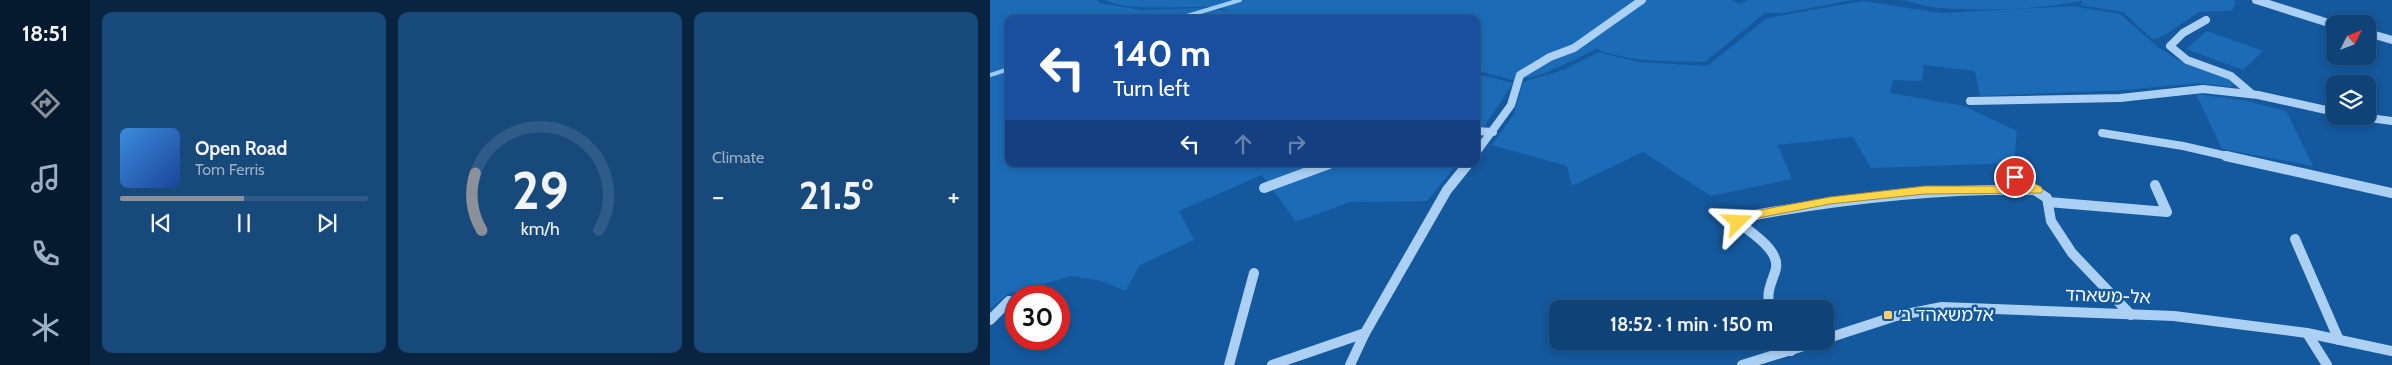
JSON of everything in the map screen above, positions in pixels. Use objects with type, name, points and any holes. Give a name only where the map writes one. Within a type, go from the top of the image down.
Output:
[{"type":"street","points":[[1480,148],[1511,105],[1520,75],[1550,58],[1574,48],[1642,0]]},
{"type":"street","points":[[2256,0],[2326,21]]},
{"type":"street","points":[[2206,20],[2183,33],[2170,46],[2187,60],[2231,76],[2252,94]]},
{"type":"street","points":[[2376,35],[2392,40]]},
{"type":"street","points":[[1970,101],[2142,96],[2212,88],[2252,94],[2326,110]]},
{"type":"street","points":[[2376,119],[2392,121]]},
{"type":"street","points":[[1480,131],[1493,132]]},
{"type":"street","points":[[2102,132],[2183,146],[2392,193]]},
{"type":"street","points":[[1264,188],[1321,167]]},
{"type":"street","points":[[1350,365],[1365,333],[1448,190],[1466,167]]},
{"type":"street","points":[[2015,177],[2048,198],[2051,221],[2072,253],[2131,315]]},
{"type":"street","points":[[2048,202],[2167,212],[2155,185]]},
{"type":"street","points":[[1768,300],[1766,291],[1776,270],[1776,262],[1770,250],[1738,222],[1744,217],[1830,201],[1925,190],[2037,190]]},
{"type":"street","points":[[2295,239],[2339,340]]},
{"type":"street","points":[[1229,365],[1254,273]]},
{"type":"street","points":[[990,320],[1005,305]]},
{"type":"street","name":"אל-משאהד","points":[[1834,336],[1875,321],[1914,311],[1942,308],[2174,316],[2307,333],[2392,351]]},
{"type":"street","points":[[1272,365],[1365,333]]},
{"type":"street","points":[[2307,333],[2327,365]]},
{"type":"street","points":[[1742,365],[1778,350]]},
{"type":"shaded area","points":[[990,0],[1097,0],[1100,3],[1141,10],[1200,8],[1231,11],[1205,7],[1136,7],[1119,5],[1104,0],[1732,0],[1739,4],[1748,0],[1853,0],[1783,13],[1765,13],[1705,62],[1637,59],[1610,54],[1597,49],[1546,73],[1515,81],[1480,71],[1480,15],[1005,15],[1005,167],[1455,167],[1427,201],[1350,202],[1296,222],[1262,175],[1179,211],[1194,240],[1140,265],[1125,291],[1102,281],[1071,276],[1040,285],[1005,285],[1005,296],[990,309]]},
{"type":"shaded area","points":[[1904,0],[2234,0],[2236,4],[2231,11],[2199,12],[2165,35],[2153,40],[2123,12],[2079,5],[2083,3],[2081,1],[2029,8],[1959,9],[1933,7]]},
{"type":"shaded area","points":[[1863,1],[1941,13],[2072,6],[2120,14],[2158,47],[2177,59],[2233,81],[2232,87],[2199,83],[2126,90],[1980,96],[1975,71],[1924,65],[1922,81],[1893,80],[1890,93],[1964,106],[2017,131],[2014,163],[1871,168],[1853,137],[1778,145],[1792,179],[1711,196],[1643,152],[1572,186],[1567,166],[1492,145],[1514,114],[1523,82],[1563,70],[1599,52],[1638,62],[1707,66],[1767,18]]},
{"type":"shaded area","points":[[2207,31],[2263,51],[2243,70],[2186,49]]},
{"type":"shaded area","points":[[1480,75],[1513,83],[1480,133]]},
{"type":"shaded area","points":[[2196,94],[2243,100],[2286,111],[2313,166],[2222,149]]},
{"type":"waterway","points":[[1190,15],[1240,0]]},
{"type":"waterway","points":[[990,75],[1005,70]]},
{"type":"place","name":"אלמשאהד ב׳","points":[[1888,315]]},
{"type":"route","points":[[1738,222],[1744,217],[1830,201],[1925,190],[1994,188],[2037,190],[2015,177]]}]
